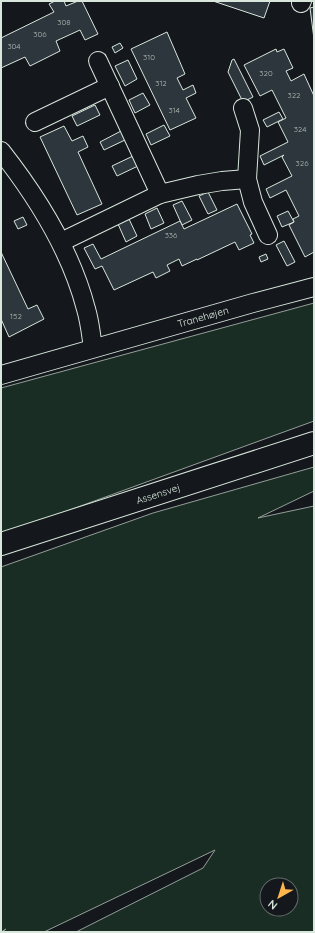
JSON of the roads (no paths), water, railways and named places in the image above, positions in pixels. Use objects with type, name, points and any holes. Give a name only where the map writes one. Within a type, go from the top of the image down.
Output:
[{"type":"main road","name":"Assensvej","points":[[1,544],[314,443]]},
{"type":"street","points":[[98,61],[160,194]]},
{"type":"street","points":[[35,122],[110,86]]},
{"type":"street","points":[[243,108],[250,130],[247,179],[253,202],[268,235]]},
{"type":"street","points":[[1,151],[41,207],[61,242],[76,276],[87,310],[93,348]]},
{"type":"street","points":[[61,242],[160,194],[210,183],[247,179]]},
{"type":"street","name":"Tranehøjen","points":[[1,375],[314,287]]}]
